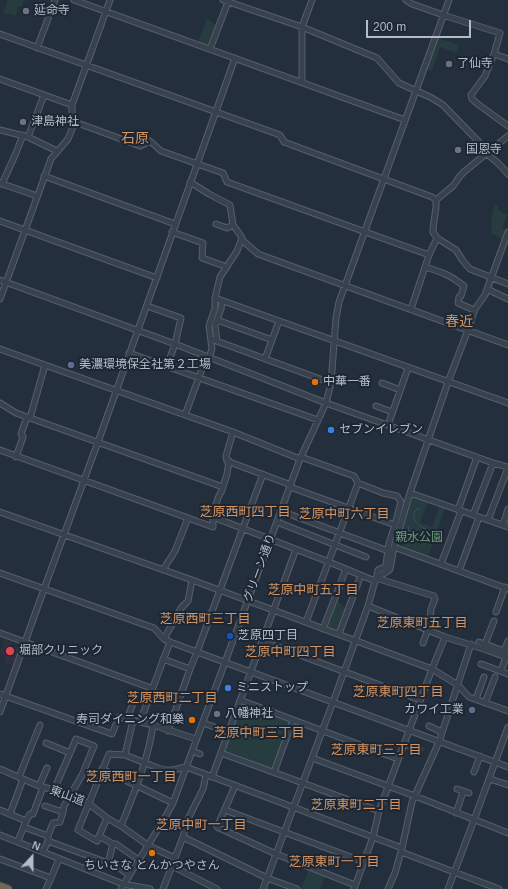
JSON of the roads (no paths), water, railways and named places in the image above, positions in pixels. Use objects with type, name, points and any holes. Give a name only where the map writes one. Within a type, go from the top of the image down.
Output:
[{"type":"highway","points":[[0,886],[8,889]]},
{"type":"street","points":[[37,48],[55,0]]},
{"type":"street","points":[[74,0],[405,120]]},
{"type":"street","points":[[0,299],[51,159],[68,139],[75,122],[72,114],[72,105],[110,0]]},
{"type":"street","points":[[302,82],[302,27],[312,0]]},
{"type":"street","points":[[406,0],[412,4],[443,15],[500,33],[494,54],[485,76],[471,95],[472,99],[479,105],[508,126]]},
{"type":"street","name":"グリーン通り","points":[[122,887],[173,803],[300,458],[326,403],[331,383],[337,312],[364,232],[449,0]]},
{"type":"street","points":[[210,49],[225,1],[302,27],[377,58],[399,83],[432,98],[443,105],[478,141],[486,153],[508,174]]},
{"type":"street","points":[[0,34],[280,136],[284,142],[432,197],[436,200]]},
{"type":"street","points":[[494,54],[508,59]]},
{"type":"street","points":[[0,712],[235,58]]},
{"type":"street","points":[[0,79],[72,105]]},
{"type":"street","points":[[37,196],[1,183],[26,136],[44,95]]},
{"type":"street","points":[[75,122],[140,146],[150,142],[161,151],[223,173],[227,182],[429,256]]},
{"type":"street","points":[[0,130],[26,136],[57,151]]},
{"type":"street","points":[[436,200],[453,186],[465,171],[508,136]]},
{"type":"street","points":[[44,176],[175,224]]},
{"type":"street","points":[[190,182],[230,205],[233,225],[242,240],[258,254],[508,345]]},
{"type":"street","points":[[436,200],[433,232],[437,238],[456,250],[470,269],[508,284]]},
{"type":"street","points":[[0,221],[157,278]]},
{"type":"street","points":[[216,224],[227,228],[233,225]]},
{"type":"street","points":[[172,232],[203,243],[202,258],[227,267]]},
{"type":"street","points":[[263,889],[368,606],[377,579],[378,570],[384,567],[392,550],[428,440],[474,310],[485,295],[507,242],[508,232]]},
{"type":"street","points":[[185,415],[212,349],[209,326],[215,308],[215,298],[220,277],[237,251],[242,238]]},
{"type":"street","points":[[410,309],[437,238]]},
{"type":"street","points":[[425,267],[443,272],[464,286],[458,303],[474,310]]},
{"type":"street","points":[[0,280],[138,330],[326,403],[508,468],[488,520]]},
{"type":"street","points":[[487,289],[508,299]]},
{"type":"street","points":[[215,298],[508,403]]},
{"type":"street","points":[[217,341],[215,325],[221,309],[222,301]]},
{"type":"street","points":[[147,306],[181,318],[175,344],[167,366]]},
{"type":"street","points":[[217,320],[272,340]]},
{"type":"street","points":[[265,359],[279,321]]},
{"type":"street","points":[[211,339],[331,383]]},
{"type":"street","points":[[0,349],[233,432],[300,458],[354,476],[358,483],[383,493],[397,496],[401,502],[389,543],[392,550]]},
{"type":"street","points":[[130,353],[318,420]]},
{"type":"street","points":[[16,457],[23,437],[21,434],[29,418],[45,365]]},
{"type":"street","points":[[388,425],[408,368]]},
{"type":"street","points":[[382,384],[400,390]]},
{"type":"street","points":[[0,403],[16,413],[29,418],[223,487]]},
{"type":"street","points":[[376,406],[392,412]]},
{"type":"street","points":[[233,432],[226,456],[227,461],[349,509],[395,525]]},
{"type":"street","points":[[0,450],[213,528],[213,514],[227,474],[229,461]]},
{"type":"street","points":[[441,564],[477,457]]},
{"type":"street","points":[[473,515],[493,463]]},
{"type":"street","points":[[168,731],[263,474]]},
{"type":"street","points":[[306,622],[358,483]]},
{"type":"street","points":[[410,493],[505,526],[508,509]]},
{"type":"street","points":[[281,510],[340,533],[441,564],[506,588],[496,612]]},
{"type":"street","points":[[0,512],[220,590],[432,669],[458,685],[469,697],[508,711]]},
{"type":"street","points":[[459,571],[479,517]]},
{"type":"street","points":[[163,570],[175,551],[188,518]]},
{"type":"street","points":[[213,518],[243,528],[360,575],[434,596],[435,598],[431,609],[429,630],[423,643]]},
{"type":"street","points":[[277,522],[366,557]]},
{"type":"street","points":[[212,777],[296,549]]},
{"type":"street","points":[[324,629],[346,569]]},
{"type":"street","points":[[0,573],[154,628],[164,639],[170,642],[508,767]]},
{"type":"street","points":[[339,634],[360,575]]},
{"type":"street","points":[[164,639],[181,608],[188,601],[192,580]]},
{"type":"street","points":[[368,606],[445,637],[507,654]]},
{"type":"street","points":[[486,644],[494,621]]},
{"type":"street","points":[[0,633],[151,688]]},
{"type":"street","points":[[235,786],[217,827],[354,887],[373,837],[379,811],[445,637]]},
{"type":"street","points":[[262,641],[420,700]]},
{"type":"street","points":[[501,671],[507,654],[508,641]]},
{"type":"street","points":[[140,722],[170,642]]},
{"type":"street","points":[[479,642],[507,654]]},
{"type":"street","points":[[388,889],[395,874],[402,850],[412,802],[439,742],[471,644]]},
{"type":"street","points":[[163,659],[190,669]]},
{"type":"street","points":[[481,664],[508,674]]},
{"type":"street","points":[[486,703],[495,677]]},
{"type":"street","points":[[476,699],[484,678]]},
{"type":"street","points":[[0,694],[112,734],[119,716],[196,739]]},
{"type":"street","points":[[240,700],[398,759]]},
{"type":"street","points":[[125,755],[132,706]]},
{"type":"street","points":[[274,772],[293,720]]},
{"type":"street","points":[[203,722],[229,732]]},
{"type":"street","points":[[10,814],[40,725]]},
{"type":"street","points":[[121,826],[145,763],[151,742],[153,725]]},
{"type":"street","points":[[429,726],[442,732]]},
{"type":"street","points":[[448,889],[508,727]]},
{"type":"street","points":[[43,852],[53,823],[60,822],[64,806],[82,775],[94,746],[76,739],[54,790]]},
{"type":"street","points":[[46,743],[70,753]]},
{"type":"street","points":[[404,744],[419,749]]},
{"type":"street","points":[[192,751],[200,754]]},
{"type":"street","points":[[221,753],[379,811]]},
{"type":"street","points":[[107,818],[97,841],[78,830],[109,754],[125,755],[165,770],[186,768],[212,777],[373,837],[454,872],[499,889]]},
{"type":"street","points":[[474,772],[480,756]]},
{"type":"street","points":[[312,758],[389,786],[508,833]]},
{"type":"street","points":[[18,842],[26,821],[30,814],[33,814],[48,768]]},
{"type":"street","name":"東山道","points":[[0,769],[88,803],[148,846],[175,858]]},
{"type":"street","points":[[102,769],[173,803]]},
{"type":"street","points":[[163,889],[183,838],[187,820],[203,789],[206,775]]},
{"type":"street","points":[[490,779],[508,785]]},
{"type":"street","points":[[457,789],[469,793]]},
{"type":"street","points":[[456,813],[463,792]]},
{"type":"street","points":[[45,806],[63,812]]},
{"type":"street","points":[[0,810],[26,821]]},
{"type":"street","points":[[224,810],[364,862]]},
{"type":"street","points":[[24,826],[106,863],[109,861]]},
{"type":"street","points":[[0,835],[43,852],[122,887],[150,889]]},
{"type":"street","points":[[99,836],[113,844],[116,844],[139,860]]},
{"type":"street","points":[[183,838],[267,878],[297,889]]},
{"type":"street","points":[[109,861],[113,844]]},
{"type":"street","points":[[0,858],[51,878]]},
{"type":"street","points":[[46,889],[59,859]]},
{"type":"street","points":[[109,861],[129,875]]},
{"type":"street","points":[[172,866],[217,889]]},
{"type":"waterway","points":[[409,526],[408,530],[418,534],[419,539],[422,539],[427,530],[421,527],[414,518],[414,512],[419,508]]},
{"type":"place","name":"延命寺","points":[[26,11]]},
{"type":"place","name":"了仙寺","points":[[449,64]]},
{"type":"place","name":"津島神社","points":[[23,122]]},
{"type":"place","name":"国恩寺","points":[[458,150]]},
{"type":"place","name":"美濃環境保全社第２工場","points":[[71,365]]},
{"type":"place","name":"中華一番","points":[[315,382]]},
{"type":"place","name":"セブンイレブン","points":[[331,430]]},
{"type":"place","name":"芝原四丁目","points":[[230,636]]},
{"type":"place","name":"堀部クリニック","points":[[10,651]]},
{"type":"place","name":"ミニストップ","points":[[228,688]]},
{"type":"place","name":"カワイ工業","points":[[472,710]]},
{"type":"place","name":"八幡神社","points":[[217,714]]},
{"type":"place","name":"寿司ダイニング和樂","points":[[192,720]]},
{"type":"place","name":"ちいさな とんかつやさん","points":[[152,853]]},
{"type":"district","name":"石原","points":[[135,139]]},
{"type":"district","name":"春近","points":[[459,322]]},
{"type":"district","name":"芝原西町四丁目","points":[[245,512]]},
{"type":"district","name":"芝原中町六丁目","points":[[344,514]]},
{"type":"district","name":"芝原中町五丁目","points":[[313,590]]},
{"type":"district","name":"芝原西町三丁目","points":[[205,619]]},
{"type":"district","name":"芝原東町五丁目","points":[[422,623]]},
{"type":"district","name":"芝原中町四丁目","points":[[290,652]]},
{"type":"district","name":"芝原東町四丁目","points":[[398,692]]},
{"type":"district","name":"芝原西町二丁目","points":[[172,698]]},
{"type":"district","name":"芝原中町三丁目","points":[[259,733]]},
{"type":"district","name":"芝原東町三丁目","points":[[376,750]]},
{"type":"district","name":"芝原西町一丁目","points":[[131,777]]},
{"type":"district","name":"芝原東町二丁目","points":[[356,805]]},
{"type":"district","name":"芝原中町一丁目","points":[[201,825]]},
{"type":"district","name":"芝原東町一丁目","points":[[334,862]]},
{"type":"park label","name":"親水公園","points":[[419,538]]}]
